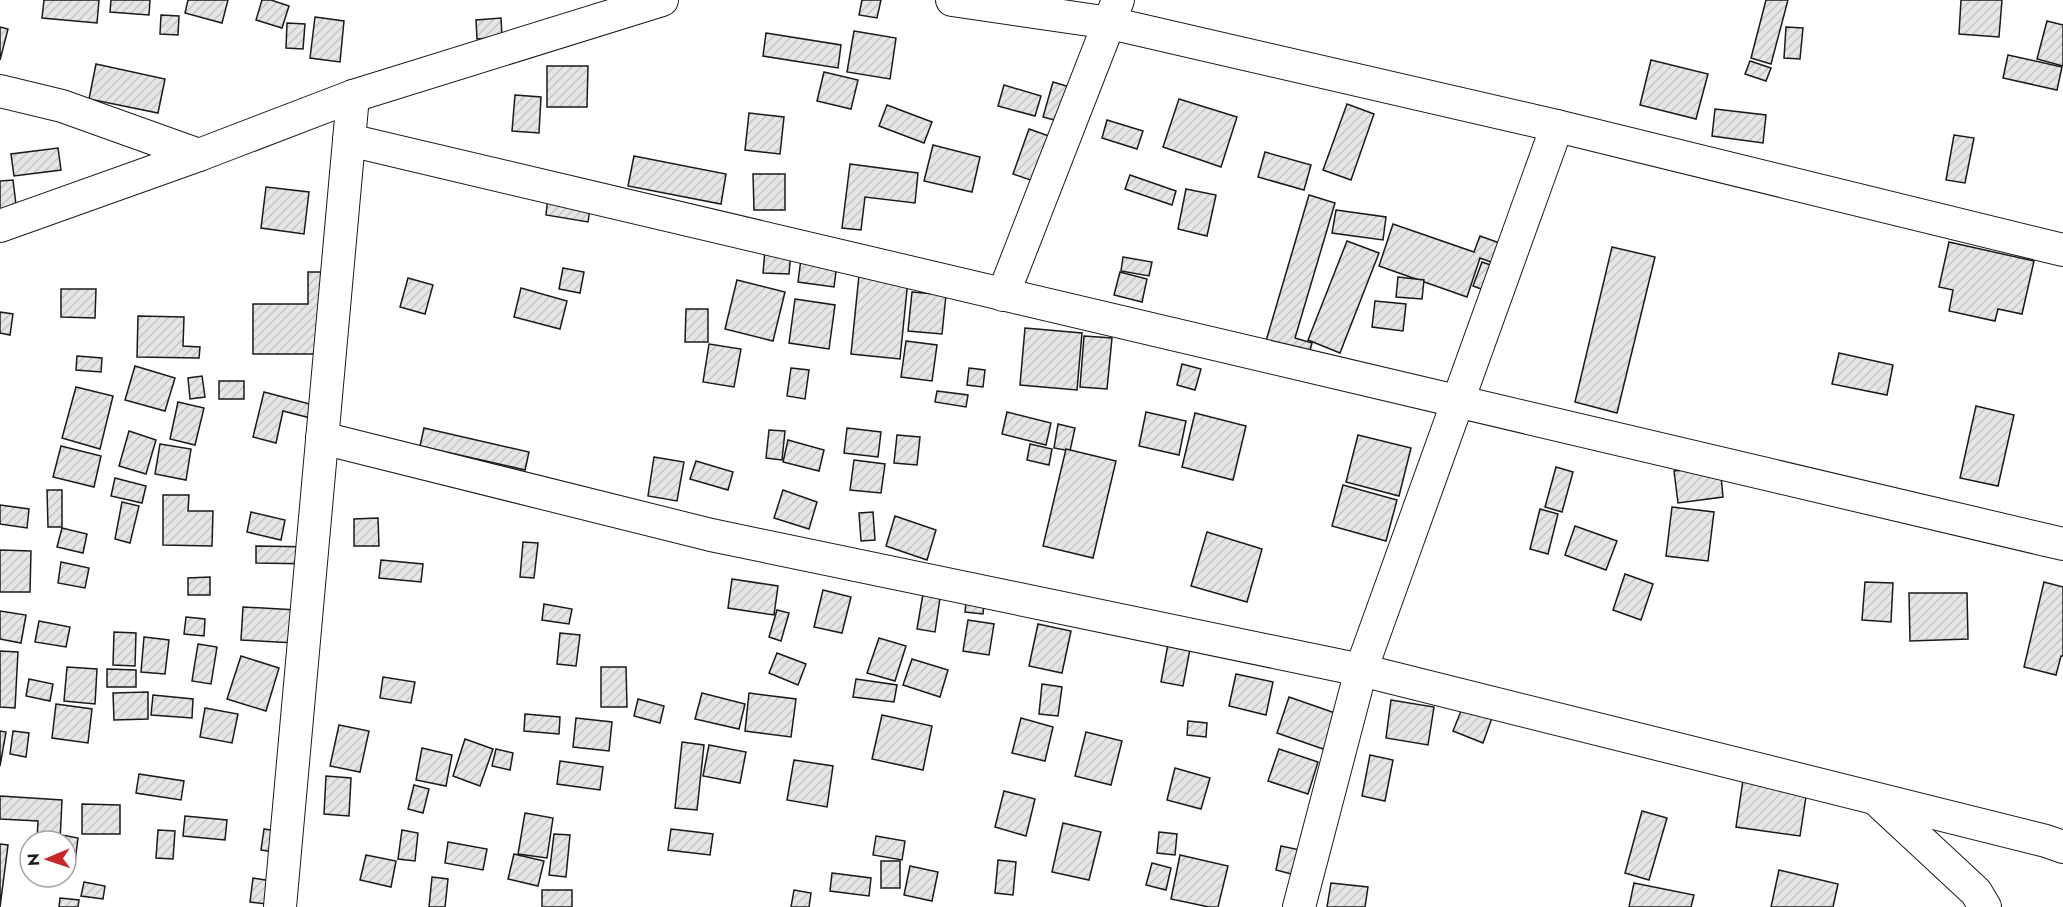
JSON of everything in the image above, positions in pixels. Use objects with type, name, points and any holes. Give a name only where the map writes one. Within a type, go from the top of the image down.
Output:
[{"type":"street","points":[[0,226],[199,155],[353,96],[662,0]]},
{"type":"street","points":[[952,0],[1114,11],[1557,126],[2063,250]]},
{"type":"street","points":[[1003,295],[1114,11]]},
{"type":"street","points":[[0,91],[62,106],[199,155]]},
{"type":"street","points":[[280,907],[353,96]]},
{"type":"street","points":[[1299,907],[1361,670],[1456,401],[1557,126]]},
{"type":"street","points":[[349,140],[2063,544]]},
{"type":"street","points":[[322,438],[711,535],[1361,670],[2063,847]]},
{"type":"street","points":[[1875,798],[1976,892],[1985,907]]},
{"type":"building","points":[[44,0],[99,0],[97,23],[42,18]]},
{"type":"building","points":[[111,0],[150,0],[149,15],[110,12]]},
{"type":"building","points":[[188,0],[228,0],[222,23],[185,13]]},
{"type":"building","points":[[262,0],[271,0],[289,6],[282,28],[256,20]]},
{"type":"building","points":[[862,0],[881,0],[877,18],[859,15]]},
{"type":"building","points":[[1766,0],[1788,0],[1771,64],[1751,58]]},
{"type":"building","points":[[1961,0],[2002,0],[1999,37],[1959,34]]},
{"type":"building","points":[[161,15],[179,16],[178,35],[160,34]]},
{"type":"building","points":[[315,17],[344,21],[340,62],[310,58]]},
{"type":"building","points":[[501,18],[502,37],[477,39],[476,20]]},
{"type":"building","points":[[2047,21],[2063,25],[2063,66],[2037,59]]},
{"type":"building","points":[[287,23],[305,24],[303,49],[286,48]]},
{"type":"building","points":[[0,27],[8,29],[0,60]]},
{"type":"building","points":[[1786,27],[1803,28],[1800,59],[1784,58]]},
{"type":"building","points":[[854,31],[896,38],[890,79],[847,72]]},
{"type":"building","points":[[766,33],[841,45],[838,68],[763,56]]},
{"type":"building","points":[[2008,55],[2062,67],[2057,90],[2003,78]]},
{"type":"building","points":[[1651,60],[1708,74],[1696,119],[1640,105]]},
{"type":"building","points":[[1750,61],[1771,68],[1766,81],[1745,74]]},
{"type":"building","points":[[96,64],[165,79],[158,113],[89,99]]},
{"type":"building","points":[[547,66],[588,66],[587,107],[547,107]]},
{"type":"building","points":[[824,72],[858,80],[851,109],[817,101]]},
{"type":"building","points":[[1053,82],[1083,91],[1073,125],[1043,117]]},
{"type":"building","points":[[1004,85],[1041,96],[1035,116],[998,106]]},
{"type":"building","points":[[515,95],[541,97],[539,133],[512,131]]},
{"type":"building","points":[[1179,99],[1237,117],[1221,167],[1163,147]]},
{"type":"building","points":[[1347,104],[1374,114],[1351,180],[1323,170]]},
{"type":"building","points":[[887,105],[932,122],[924,143],[879,126]]},
{"type":"building","points":[[1715,109],[1766,115],[1763,143],[1712,136]]},
{"type":"building","points":[[749,113],[784,117],[780,154],[745,150]]},
{"type":"building","points":[[1107,120],[1143,131],[1137,149],[1102,138]]},
{"type":"building","points":[[1029,129],[1066,142],[1051,187],[1013,174]]},
{"type":"building","points":[[1954,135],[1974,138],[1965,183],[1946,180]]},
{"type":"building","points":[[933,145],[980,157],[972,192],[924,181]]},
{"type":"building","points":[[58,148],[61,170],[14,176],[11,154]]},
{"type":"building","points":[[1265,152],[1311,165],[1304,190],[1258,177]]},
{"type":"building","points":[[634,156],[726,174],[721,204],[628,186]]},
{"type":"building","points":[[850,164],[918,173],[915,203],[865,197],[861,230],[842,228]]},
{"type":"building","points":[[753,174],[785,174],[785,210],[754,210]]},
{"type":"building","points":[[1130,175],[1176,191],[1172,205],[1125,189]]},
{"type":"building","points":[[13,180],[17,213],[0,215],[0,181]]},
{"type":"building","points":[[266,187],[309,192],[304,234],[261,228]]},
{"type":"building","points":[[1186,189],[1216,195],[1207,236],[1178,229]]},
{"type":"building","points":[[1309,195],[1335,203],[1295,338],[1312,343],[1309,354],[1266,341]]},
{"type":"building","points":[[548,196],[591,202],[588,222],[546,215]]},
{"type":"building","points":[[1336,210],[1386,217],[1383,240],[1332,233]]},
{"type":"building","points":[[1393,224],[1474,252],[1480,236],[1508,246],[1502,266],[1480,258],[1467,297],[1379,266]]},
{"type":"building","points":[[1347,241],[1379,253],[1340,353],[1308,340]]},
{"type":"building","points":[[1949,242],[2034,261],[2022,314],[1998,309],[1995,321],[1949,311],[1953,290],[1939,287]]},
{"type":"building","points":[[1612,247],[1655,257],[1617,413],[1575,402]]},
{"type":"building","points":[[765,250],[791,251],[789,274],[763,273]]},
{"type":"building","points":[[1123,257],[1152,262],[1149,276],[1121,271]]},
{"type":"building","points":[[801,259],[837,264],[834,287],[798,282]]},
{"type":"building","points":[[1482,262],[1499,268],[1490,292],[1473,286]]},
{"type":"building","points":[[563,268],[584,272],[580,293],[559,289]]},
{"type":"building","points":[[308,272],[335,272],[335,354],[253,354],[253,304],[308,304]]},
{"type":"building","points":[[1120,272],[1147,279],[1142,302],[1114,295]]},
{"type":"building","points":[[859,275],[908,280],[900,359],[851,354]]},
{"type":"building","points":[[1398,277],[1424,280],[1422,299],[1396,297]]},
{"type":"building","points":[[408,278],[433,285],[425,314],[400,307]]},
{"type":"building","points":[[737,280],[785,292],[773,341],[725,329]]},
{"type":"building","points":[[521,288],[567,301],[560,329],[514,317]]},
{"type":"building","points":[[61,289],[96,289],[95,318],[61,317]]},
{"type":"building","points":[[912,292],[946,295],[942,334],[908,331]]},
{"type":"building","points":[[795,299],[835,305],[829,349],[789,343]]},
{"type":"building","points":[[1375,301],[1406,304],[1403,331],[1372,327]]},
{"type":"building","points":[[686,309],[708,309],[708,342],[685,342]]},
{"type":"building","points":[[0,312],[13,314],[10,335],[0,333]]},
{"type":"building","points":[[138,316],[184,317],[183,346],[200,347],[199,358],[137,357]]},
{"type":"building","points":[[1025,328],[1082,333],[1077,390],[1020,385]]},
{"type":"building","points":[[1084,336],[1112,338],[1107,389],[1080,387]]},
{"type":"building","points":[[906,341],[937,345],[932,381],[901,377]]},
{"type":"building","points":[[709,344],[741,349],[734,387],[703,382]]},
{"type":"building","points":[[1839,353],[1893,365],[1887,395],[1832,384]]},
{"type":"building","points":[[77,356],[102,358],[101,372],[76,370]]},
{"type":"building","points":[[1182,364],[1201,369],[1195,390],[1177,385]]},
{"type":"building","points":[[135,366],[175,378],[165,411],[125,400]]},
{"type":"building","points":[[791,368],[809,370],[805,399],[787,396]]},
{"type":"building","points":[[969,368],[985,370],[983,387],[967,385]]},
{"type":"building","points":[[202,376],[205,397],[190,399],[188,378]]},
{"type":"building","points":[[219,381],[244,381],[244,399],[219,399]]},
{"type":"building","points":[[76,387],[113,396],[100,449],[62,438]]},
{"type":"building","points":[[937,391],[968,395],[966,407],[935,402]]},
{"type":"building","points":[[264,392],[325,408],[322,421],[283,411],[276,443],[253,437]]},
{"type":"building","points":[[178,402],[204,408],[195,445],[170,439]]},
{"type":"building","points":[[1976,406],[2014,415],[1998,486],[1960,478]]},
{"type":"building","points":[[1007,412],[1051,423],[1046,445],[1002,434]]},
{"type":"building","points":[[1146,412],[1186,421],[1179,455],[1139,446]]},
{"type":"building","points":[[1195,413],[1246,426],[1233,480],[1182,467]]},
{"type":"building","points":[[1058,424],[1075,428],[1070,451],[1054,448]]},
{"type":"building","points":[[424,428],[529,452],[525,470],[420,446]]},
{"type":"building","points":[[847,428],[881,432],[878,457],[844,453]]},
{"type":"building","points":[[769,430],[785,431],[782,460],[766,458]]},
{"type":"building","points":[[129,431],[156,440],[146,474],[119,466]]},
{"type":"building","points":[[897,435],[920,437],[917,465],[894,463]]},
{"type":"building","points":[[1358,435],[1411,448],[1399,496],[1346,482]]},
{"type":"building","points":[[788,440],[824,450],[819,471],[783,462]]},
{"type":"building","points":[[160,444],[191,449],[186,480],[155,474]]},
{"type":"building","points":[[1030,444],[1052,449],[1049,465],[1027,460]]},
{"type":"building","points":[[61,446],[101,456],[94,487],[53,477]]},
{"type":"building","points":[[1066,449],[1116,461],[1093,558],[1043,546]]},
{"type":"building","points":[[654,457],[684,462],[677,501],[648,496]]},
{"type":"building","points":[[854,460],[885,464],[881,493],[850,490]]},
{"type":"building","points":[[696,461],[733,472],[728,490],[690,479]]},
{"type":"building","points":[[1720,466],[1723,497],[1678,503],[1674,471]]},
{"type":"building","points":[[1556,467],[1573,472],[1562,512],[1545,507]]},
{"type":"building","points":[[115,478],[146,486],[142,503],[111,496]]},
{"type":"building","points":[[1343,485],[1397,500],[1386,541],[1332,526]]},
{"type":"building","points":[[47,490],[62,490],[62,527],[48,527]]},
{"type":"building","points":[[783,490],[817,502],[809,529],[774,518]]},
{"type":"building","points":[[163,495],[189,495],[188,511],[213,511],[212,546],[163,545]]},
{"type":"building","points":[[122,502],[139,506],[130,543],[115,539]]},
{"type":"building","points":[[0,505],[29,509],[27,528],[0,524]]},
{"type":"building","points":[[1672,507],[1714,512],[1708,561],[1666,556]]},
{"type":"building","points":[[1540,509],[1558,514],[1548,554],[1530,549]]},
{"type":"building","points":[[251,512],[285,520],[281,540],[247,532]]},
{"type":"building","points":[[873,512],[875,540],[861,541],[859,513]]},
{"type":"building","points":[[895,516],[936,530],[927,560],[886,546]]},
{"type":"building","points":[[378,518],[379,546],[354,546],[354,519]]},
{"type":"building","points":[[1575,526],[1617,541],[1606,570],[1565,555]]},
{"type":"building","points":[[62,528],[87,534],[83,553],[57,547]]},
{"type":"building","points":[[1207,532],[1262,549],[1247,602],[1191,586]]},
{"type":"building","points":[[523,542],[538,543],[534,578],[520,577]]},
{"type":"building","points":[[256,546],[315,547],[314,564],[256,563]]},
{"type":"building","points":[[0,550],[31,551],[30,592],[0,592]]},
{"type":"building","points":[[381,560],[423,564],[421,582],[379,578]]},
{"type":"building","points":[[61,562],[89,568],[85,588],[58,583]]},
{"type":"building","points":[[1625,574],[1653,584],[1641,620],[1613,610]]},
{"type":"building","points":[[210,577],[210,595],[188,595],[188,578]]},
{"type":"building","points":[[732,579],[778,586],[774,615],[728,608]]},
{"type":"building","points":[[1865,582],[1893,583],[1891,622],[1862,620]]},
{"type":"building","points":[[2044,582],[2063,587],[2063,656],[2061,656],[2056,675],[2024,667]]},
{"type":"building","points":[[823,590],[851,597],[842,633],[814,627]]},
{"type":"building","points":[[967,592],[985,595],[983,614],[965,612]]},
{"type":"building","points":[[1909,593],[1967,593],[1968,639],[1910,641]]},
{"type":"building","points":[[923,594],[940,598],[935,632],[917,629]]},
{"type":"building","points":[[544,604],[572,609],[569,624],[542,620]]},
{"type":"building","points":[[243,607],[297,610],[295,643],[241,640]]},
{"type":"building","points":[[777,610],[789,613],[781,641],[769,637]]},
{"type":"building","points":[[0,611],[26,615],[21,643],[0,639]]},
{"type":"building","points":[[186,617],[205,619],[204,636],[184,634]]},
{"type":"building","points":[[968,620],[994,624],[989,655],[963,651]]},
{"type":"building","points":[[39,621],[70,627],[66,647],[35,642]]},
{"type":"building","points":[[1038,624],[1071,631],[1062,673],[1029,666]]},
{"type":"building","points":[[114,632],[136,633],[135,666],[113,665]]},
{"type":"building","points":[[560,633],[580,635],[576,666],[557,664]]},
{"type":"building","points":[[144,637],[169,640],[165,674],[141,672]]},
{"type":"building","points":[[879,638],[906,646],[895,681],[867,673]]},
{"type":"building","points":[[198,644],[217,647],[211,684],[192,681]]},
{"type":"building","points":[[1168,644],[1190,649],[1183,686],[1161,682]]},
{"type":"building","points":[[0,651],[18,652],[15,708],[0,707]]},
{"type":"building","points":[[777,653],[806,664],[798,685],[769,673]]},
{"type":"building","points":[[241,656],[279,668],[266,711],[227,699]]},
{"type":"building","points":[[912,659],[948,670],[940,697],[903,685]]},
{"type":"building","points":[[67,667],[97,669],[95,704],[64,701]]},
{"type":"building","points":[[601,667],[626,667],[627,707],[601,707]]},
{"type":"building","points":[[107,669],[136,670],[136,687],[107,687]]},
{"type":"building","points":[[1236,674],[1273,682],[1266,715],[1229,706]]},
{"type":"building","points":[[383,677],[415,682],[411,703],[380,698]]},
{"type":"building","points":[[29,679],[53,684],[50,701],[26,696]]},
{"type":"building","points":[[856,679],[897,685],[894,702],[853,697]]},
{"type":"building","points":[[1042,684],[1062,687],[1058,716],[1039,714]]},
{"type":"building","points":[[148,692],[148,719],[114,720],[113,693]]},
{"type":"building","points":[[702,693],[745,704],[739,729],[695,719]]},
{"type":"building","points":[[749,693],[796,699],[791,737],[745,731]]},
{"type":"building","points":[[153,695],[193,699],[192,718],[151,715]]},
{"type":"building","points":[[1289,697],[1338,714],[1326,750],[1277,733]]},
{"type":"building","points":[[638,699],[664,706],[660,723],[634,716]]},
{"type":"building","points":[[1391,700],[1434,707],[1428,745],[1386,738]]},
{"type":"building","points":[[56,704],[92,709],[88,743],[52,738]]},
{"type":"building","points":[[1463,706],[1492,718],[1483,743],[1453,731]]},
{"type":"building","points":[[205,708],[238,714],[232,743],[200,737]]},
{"type":"building","points":[[525,714],[560,717],[559,734],[524,731]]},
{"type":"building","points":[[882,715],[932,726],[923,770],[872,759]]},
{"type":"building","points":[[576,718],[612,722],[609,751],[573,747]]},
{"type":"building","points":[[1021,718],[1053,727],[1045,761],[1012,753]]},
{"type":"building","points":[[1188,721],[1207,723],[1206,737],[1187,735]]},
{"type":"building","points":[[339,725],[369,731],[360,772],[330,766]]},
{"type":"building","points":[[0,731],[6,732],[0,766]]},
{"type":"building","points":[[13,731],[29,733],[26,757],[10,754]]},
{"type":"building","points":[[1086,732],[1122,741],[1111,785],[1075,776]]},
{"type":"building","points":[[465,739],[493,749],[480,786],[453,776]]},
{"type":"building","points":[[682,742],[704,745],[697,810],[675,808]]},
{"type":"building","points":[[709,745],[746,752],[740,783],[703,776]]},
{"type":"building","points":[[422,748],[452,755],[446,786],[416,780]]},
{"type":"building","points":[[496,749],[513,753],[510,770],[492,766]]},
{"type":"building","points":[[1279,749],[1318,762],[1308,794],[1268,781]]},
{"type":"building","points":[[1370,755],[1393,760],[1385,801],[1362,796]]},
{"type":"building","points":[[794,760],[833,766],[827,807],[787,800]]},
{"type":"building","points":[[560,761],[603,767],[600,790],[557,784]]},
{"type":"building","points":[[1175,768],[1210,778],[1201,809],[1167,800]]},
{"type":"building","points":[[139,774],[184,781],[181,800],[136,793]]},
{"type":"building","points":[[326,776],[351,778],[349,816],[324,814]]},
{"type":"building","points":[[1743,780],[1807,790],[1800,836],[1736,827]]},
{"type":"building","points":[[414,785],[429,789],[423,813],[408,809]]},
{"type":"building","points":[[1004,791],[1035,799],[1026,836],[995,827]]},
{"type":"building","points":[[0,796],[62,800],[61,829],[38,829],[38,821],[0,819]]},
{"type":"building","points":[[82,804],[120,805],[120,834],[82,834]]},
{"type":"building","points":[[1642,811],[1667,818],[1649,880],[1625,873]]},
{"type":"building","points":[[525,813],[553,818],[547,858],[518,854]]},
{"type":"building","points":[[185,816],[227,820],[225,840],[183,836]]},
{"type":"building","points":[[1063,823],[1101,832],[1089,880],[1052,872]]},
{"type":"building","points":[[264,829],[292,833],[289,854],[261,850]]},
{"type":"building","points":[[671,829],[713,834],[710,855],[668,850]]},
{"type":"building","points":[[158,830],[175,831],[173,859],[156,858]]},
{"type":"building","points":[[402,830],[418,833],[415,861],[398,859]]},
{"type":"building","points":[[1159,832],[1177,834],[1175,855],[1157,853]]},
{"type":"building","points":[[554,834],[570,835],[566,877],[549,875]]},
{"type":"building","points":[[876,836],[905,841],[902,860],[873,855]]},
{"type":"building","points":[[448,842],[487,849],[483,870],[445,863]]},
{"type":"building","points":[[0,844],[8,845],[0,907]]},
{"type":"building","points":[[1281,846],[1305,851],[1299,876],[1276,870]]},
{"type":"building","points":[[514,854],[544,861],[538,886],[508,879]]},
{"type":"building","points":[[366,855],[396,861],[391,887],[360,880]]},
{"type":"building","points":[[1180,855],[1228,866],[1218,907],[1171,899]]},
{"type":"building","points":[[998,860],[1016,862],[1013,895],[995,893]]},
{"type":"building","points":[[881,861],[900,861],[900,888],[881,888]]},
{"type":"building","points":[[1152,863],[1171,868],[1166,890],[1146,885]]},
{"type":"building","points":[[910,866],[938,872],[932,901],[904,895]]},
{"type":"building","points":[[1779,870],[1838,884],[1833,907],[1771,907]]},
{"type":"building","points":[[832,873],[871,878],[869,896],[830,891]]},
{"type":"building","points":[[432,877],[448,879],[445,907],[429,907]]},
{"type":"building","points":[[253,878],[272,881],[284,906],[250,902]]},
{"type":"building","points":[[84,882],[105,886],[103,899],[81,896]]},
{"type":"building","points":[[1331,883],[1368,887],[1365,907],[1327,907]]},
{"type":"building","points":[[1634,883],[1694,895],[1691,907],[1629,907]]},
{"type":"building","points":[[542,890],[572,890],[572,907],[542,907]]},
{"type":"building","points":[[794,890],[811,893],[809,907],[791,907]]},
{"type":"building","points":[[60,898],[79,900],[78,907],[59,907]]}]
